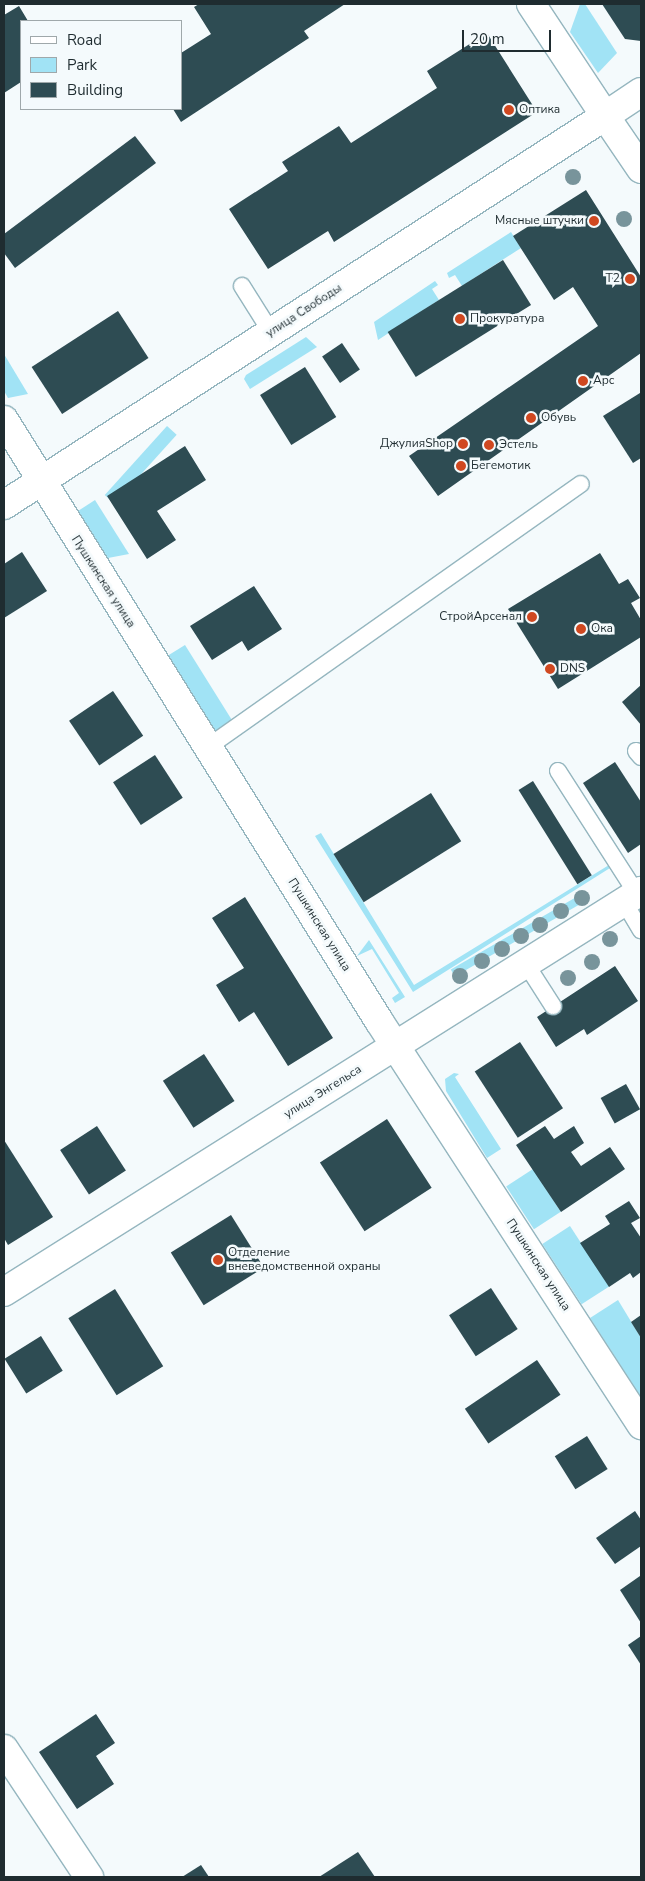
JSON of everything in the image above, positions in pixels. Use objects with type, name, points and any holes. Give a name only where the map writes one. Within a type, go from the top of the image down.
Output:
[{"type":"street","points":[[531,4],[641,169]]},
{"type":"street","name":"улица Свободы","points":[[4,505],[641,92]]},
{"type":"street","name":"Пушкинская улица","points":[[4,420],[396,1046],[641,1425]]},
{"type":"street","name":"улица Энгельса","points":[[4,1292],[634,896]]},
{"type":"street","points":[[4,1749],[89,1877]]},
{"type":"lane","points":[[242,286],[271,332]]},
{"type":"lane","points":[[208,747],[581,484]]},
{"type":"lane","points":[[558,771],[634,896],[641,930]]},
{"type":"lane","points":[[526,964],[553,1006]]},
{"type":"green space","points":[[580,4],[585,4],[617,53],[598,73],[570,32]]},
{"type":"green space","points":[[511,232],[521,248],[462,286],[455,275],[449,278],[447,273]]},
{"type":"green space","points":[[435,281],[438,285],[432,289],[439,300],[378,340],[374,322]]},
{"type":"green space","points":[[306,337],[317,347],[250,389],[244,379],[246,375]]},
{"type":"green space","points":[[4,354],[28,394],[8,398],[4,391]]},
{"type":"green space","points":[[167,426],[177,435],[114,504],[105,495]]},
{"type":"green space","points":[[95,500],[129,554],[108,558],[78,511]]},
{"type":"green space","points":[[185,645],[233,721],[216,732],[168,656]]},
{"type":"green space","points":[[321,833],[414,985],[609,865],[610,868],[413,992],[315,836]]},
{"type":"green space","points":[[585,892],[589,899],[455,976],[451,969]]},
{"type":"green space","points":[[369,940],[405,997],[395,1003],[392,998],[399,993],[372,949],[357,956]]},
{"type":"green space","points":[[454,1073],[459,1074],[455,1077],[501,1149],[487,1158],[446,1091],[445,1079]]},
{"type":"green space","points":[[533,1169],[561,1212],[534,1229],[506,1186]]},
{"type":"green space","points":[[570,1226],[609,1286],[582,1304],[542,1244]]},
{"type":"green space","points":[[618,1300],[641,1338],[641,1397],[590,1318]]},
{"type":"building","points":[[199,4],[345,4],[304,31],[309,38],[181,122],[174,110],[182,110],[182,52],[211,34],[194,7]]},
{"type":"building","points":[[602,4],[641,4],[641,41],[625,39]]},
{"type":"building","points":[[19,6],[27,20],[20,20],[20,83],[4,93],[4,15]]},
{"type":"building","points":[[487,33],[537,112],[334,242],[328,231],[268,269],[229,209],[288,171],[282,162],[339,126],[351,143],[437,88],[427,71]]},
{"type":"building","points":[[135,136],[156,163],[15,268],[4,253],[4,234]]},
{"type":"building","points":[[586,190],[641,277],[641,353],[438,496],[409,456],[598,326],[573,287],[554,300],[513,236]]},
{"type":"building","name":"Прокуратура","points":[[503,260],[531,305],[416,377],[388,332]]},
{"type":"building","points":[[118,311],[148,358],[62,414],[32,367]]},
{"type":"building","points":[[342,343],[360,370],[340,383],[322,356]]},
{"type":"building","points":[[305,367],[336,417],[291,445],[260,395]]},
{"type":"building","points":[[640,393],[641,458],[633,463],[603,416]]},
{"type":"building","points":[[185,446],[206,480],[157,511],[176,540],[147,559],[107,496]]},
{"type":"building","points":[[22,552],[47,591],[4,618],[4,564]]},
{"type":"building","name":"Ока","points":[[600,553],[619,584],[628,579],[640,598],[631,603],[641,620],[641,637],[558,689],[508,609]]},
{"type":"building","points":[[254,586],[282,629],[248,651],[242,641],[212,660],[190,626]]},
{"type":"building","points":[[641,685],[641,725],[622,702]]},
{"type":"building","points":[[113,691],[143,736],[99,765],[69,721]]},
{"type":"building","points":[[155,755],[183,798],[141,825],[113,782]]},
{"type":"building","points":[[615,762],[641,802],[641,844],[628,853],[583,783]]},
{"type":"building","points":[[533,781],[592,875],[577,884],[519,790]]},
{"type":"building","points":[[431,793],[461,841],[364,902],[333,854]]},
{"type":"building","points":[[245,897],[333,1038],[288,1066],[254,1012],[239,1022],[216,985],[244,968],[212,918]]},
{"type":"building","points":[[615,966],[638,1001],[587,1035],[584,1029],[556,1047],[537,1017]]},
{"type":"building","points":[[520,1042],[563,1108],[518,1138],[475,1071]]},
{"type":"building","points":[[204,1054],[234,1101],[193,1128],[163,1081]]},
{"type":"building","points":[[626,1084],[640,1109],[615,1123],[601,1098]]},
{"type":"building","points":[[387,1119],[432,1188],[365,1231],[320,1163]]},
{"type":"building","points":[[97,1126],[126,1170],[89,1194],[60,1150]]},
{"type":"building","points":[[545,1126],[554,1139],[574,1126],[584,1143],[571,1152],[581,1166],[610,1147],[625,1169],[561,1212],[516,1145]]},
{"type":"building","points":[[4,1140],[53,1217],[8,1245],[4,1238]]},
{"type":"building","points":[[629,1201],[640,1218],[631,1223],[641,1238],[641,1272],[633,1278],[630,1273],[609,1287],[580,1243],[610,1224],[605,1216]]},
{"type":"building","name":"Отделение вневедомственной охраны","points":[[231,1215],[264,1268],[204,1305],[171,1253]]},
{"type":"building","points":[[491,1288],[518,1329],[476,1356],[449,1315]]},
{"type":"building","points":[[115,1289],[163,1366],[117,1395],[68,1318]]},
{"type":"building","points":[[641,1315],[641,1338],[631,1322]]},
{"type":"building","points":[[41,1336],[63,1371],[26,1394],[5,1359]]},
{"type":"building","points":[[537,1360],[560,1395],[488,1443],[465,1409]]},
{"type":"building","points":[[587,1436],[608,1469],[575,1489],[555,1456]]},
{"type":"building","points":[[635,1511],[641,1520],[641,1546],[615,1564],[596,1538]]},
{"type":"building","points":[[640,1576],[641,1578],[641,1623],[620,1590]]},
{"type":"building","points":[[641,1636],[641,1665],[628,1645]]},
{"type":"building","points":[[96,1714],[115,1743],[96,1756],[114,1784],[77,1809],[39,1752]]},
{"type":"building","points":[[358,1852],[375,1877],[319,1877]]},
{"type":"building","points":[[201,1865],[209,1877],[182,1877]]},
{"type":"place","name":"Оптика","points":[[509,110]]},
{"type":"place","name":"Мясные штучки","points":[[594,221]]},
{"type":"place","name":"T2","points":[[630,279]]},
{"type":"place","name":"Прокуратура","points":[[460,319]]},
{"type":"place","name":"Арс","points":[[583,381]]},
{"type":"place","name":"Обувь","points":[[531,418]]},
{"type":"place","name":"ДжулияShop","points":[[463,444]]},
{"type":"place","name":"Эстель","points":[[489,445]]},
{"type":"place","name":"Бегемотик","points":[[461,466]]},
{"type":"place","name":"СтройАрсенал","points":[[532,617]]},
{"type":"place","name":"Ока","points":[[581,629]]},
{"type":"place","name":"DNS","points":[[550,669]]},
{"type":"place","name":"Отделение вневедомственной охраны","points":[[218,1260]]}]
